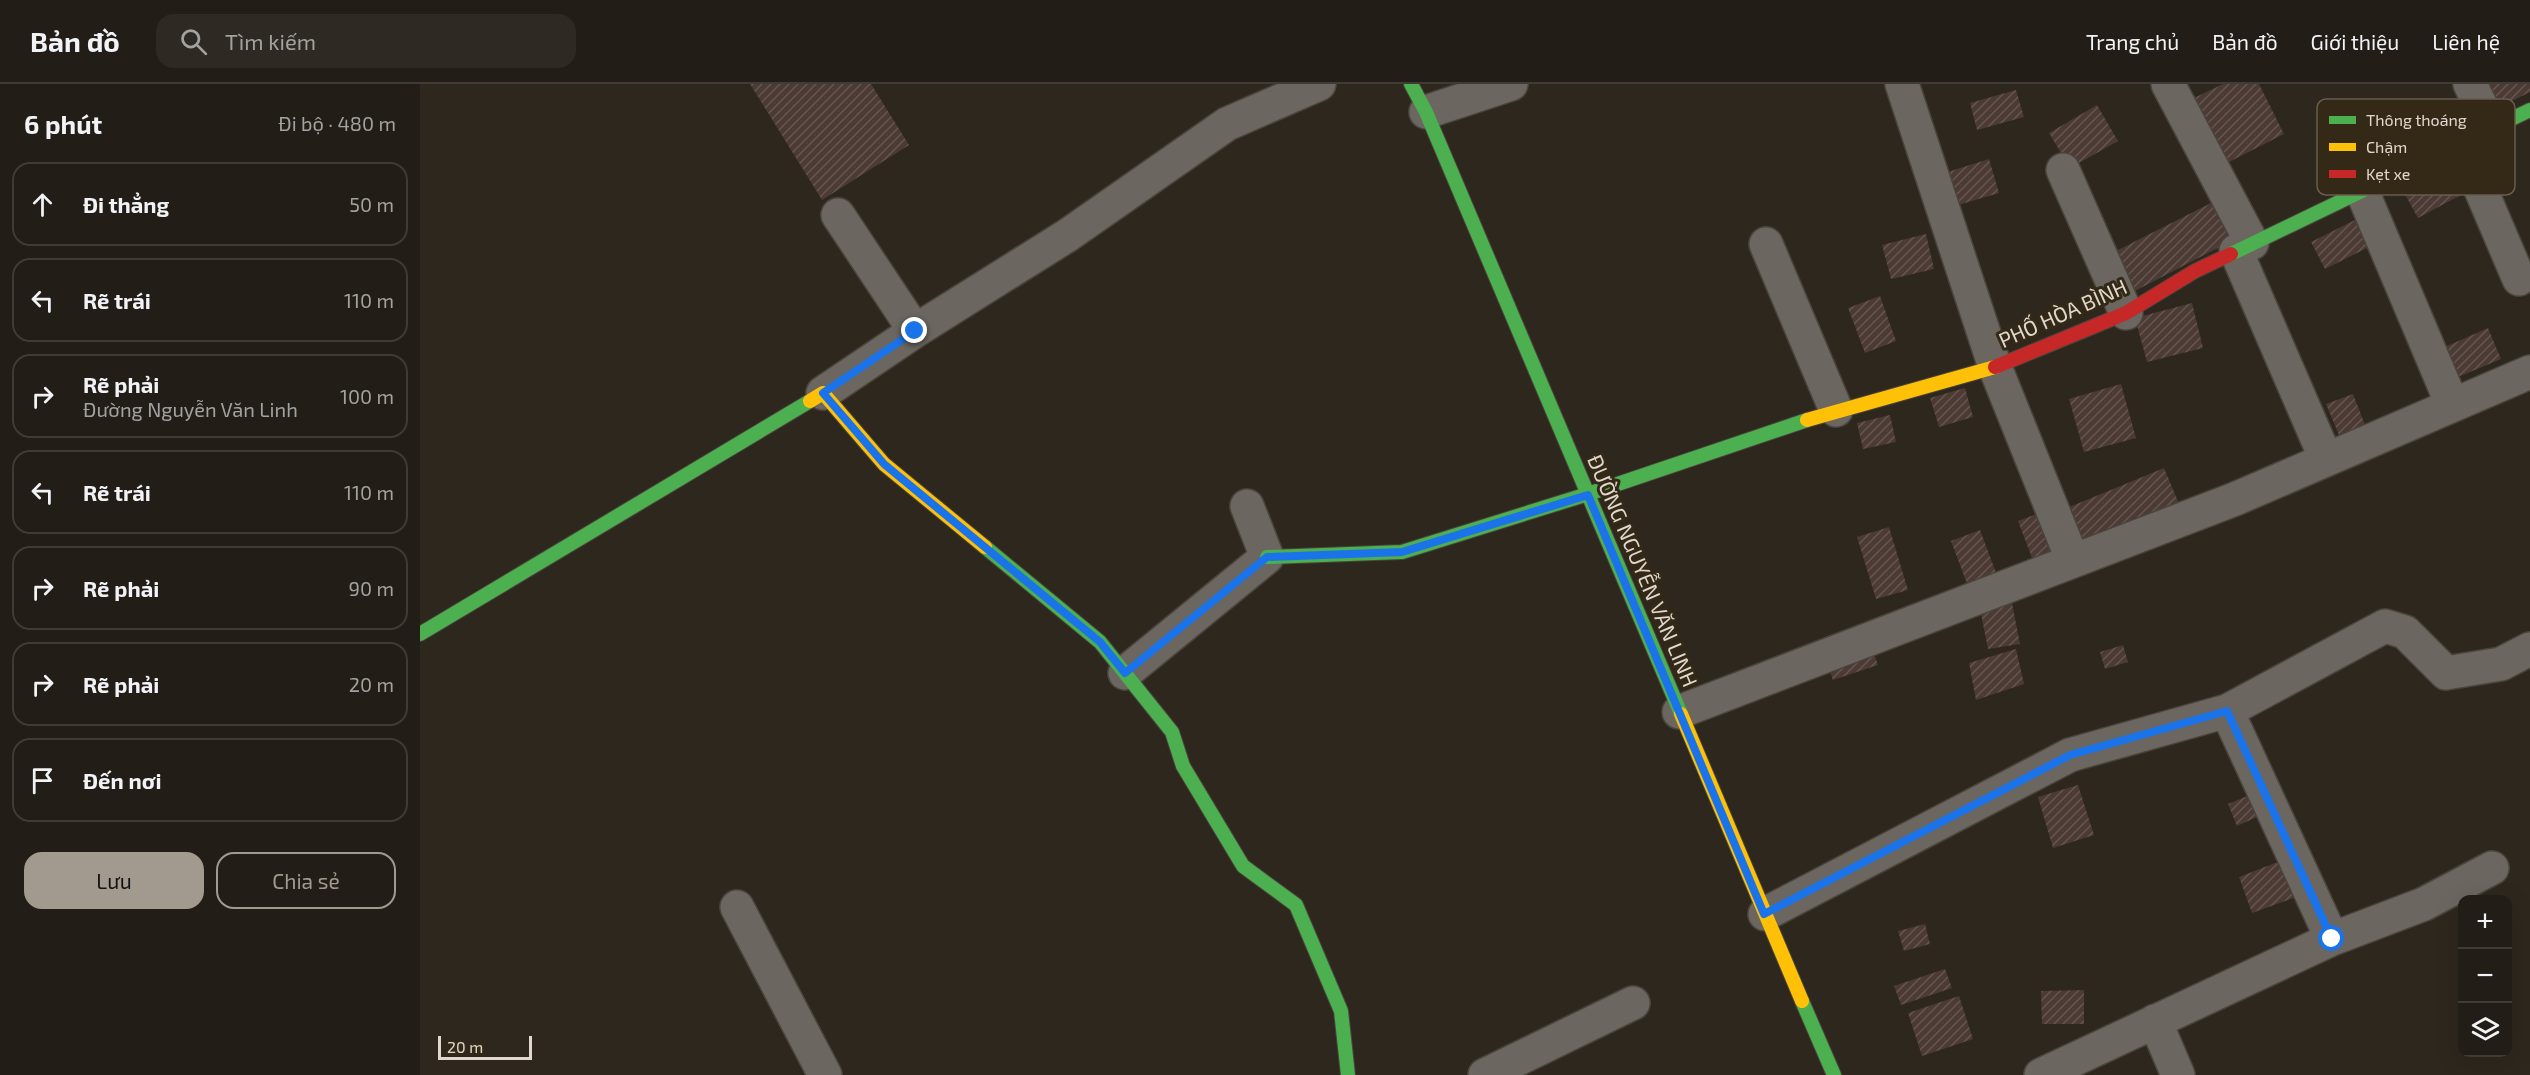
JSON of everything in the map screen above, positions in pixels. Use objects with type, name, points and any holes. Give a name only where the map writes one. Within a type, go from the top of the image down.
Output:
[{"type":"street","points":[[420,634],[823,393],[915,331],[1068,235],[1227,124],[1319,84]]},
{"type":"street","points":[[1418,98],[1511,84]]},
{"type":"street","points":[[1902,84],[1995,367],[2073,561]]},
{"type":"street","points":[[2168,84],[2244,247],[2326,459]]},
{"type":"street","points":[[2470,84],[2478,99]]},
{"type":"street","name":"ĐƯỜNG NGUYỄN VĂN LINH","points":[[1418,98],[1834,1075]]},
{"type":"street","name":"PHỐ HÒA BÌNH","points":[[2515,117],[2530,110]]},
{"type":"street","points":[[2063,170],[2126,313]]},
{"type":"street","name":"PHỐ HÒA BÌNH","points":[[1267,557],[1402,552],[1588,495],[1836,410],[1995,367],[2126,313],[2196,271],[2352,195]]},
{"type":"street","points":[[2364,195],[2452,404]]},
{"type":"street","points":[[2483,195],[2519,279]]},
{"type":"street","points":[[838,215],[915,331]]},
{"type":"street","points":[[1766,244],[1836,410]]},
{"type":"street","points":[[1679,711],[2235,499],[2530,372]]},
{"type":"street","points":[[823,393],[884,464],[1100,642],[1172,732],[1184,766],[1243,866],[1296,905],[1341,1011],[1348,1075]]},
{"type":"street","points":[[1125,673],[1267,557],[1247,506]]},
{"type":"street","points":[[1764,914],[2070,755],[2227,711],[2385,626],[2405,632],[2446,673],[2500,664],[2530,649]]},
{"type":"street","points":[[2227,711],[2332,939]]},
{"type":"street","points":[[2041,1075],[2332,939],[2424,904],[2492,868]]},
{"type":"street","points":[[737,907],[825,1075]]},
{"type":"street","points":[[1485,1075],[1633,1003]]},
{"type":"street","points":[[2155,1021],[2178,1075]]},
{"type":"building","points":[[750,84],[871,84],[909,145],[822,200]]},
{"type":"building","points":[[2223,84],[2259,84],[2284,134],[2227,163],[2194,98]]},
{"type":"building","points":[[2478,84],[2530,84],[2530,92],[2515,100],[2486,99]]},
{"type":"building","points":[[2016,90],[2024,117],[1977,130],[1970,103]]},
{"type":"building","points":[[2097,105],[2118,141],[2070,168],[2049,133]]},
{"type":"building","points":[[1989,159],[1999,193],[1948,208],[1938,175]]},
{"type":"building","points":[[2405,195],[2458,195],[2459,196],[2418,218]]},
{"type":"building","points":[[2217,200],[2237,238],[2131,293],[2110,254]]},
{"type":"building","points":[[2355,220],[2369,247],[2325,269],[2311,242]]},
{"type":"building","points":[[1926,234],[1934,269],[1891,279],[1882,245]]},
{"type":"building","points":[[1880,296],[1896,341],[1865,353],[1848,308]]},
{"type":"building","points":[[2192,303],[2203,348],[2147,362],[2135,318]]},
{"type":"building","points":[[2488,328],[2501,359],[2451,380],[2438,350]]},
{"type":"building","points":[[2121,384],[2136,438],[2084,452],[2069,399]]},
{"type":"building","points":[[1965,388],[1973,417],[1939,427],[1930,398]]},
{"type":"building","points":[[2353,394],[2367,430],[2341,440],[2326,404]]},
{"type":"building","points":[[1890,415],[1896,442],[1863,449],[1857,423]]},
{"type":"building","points":[[2164,468],[2180,506],[2082,546],[2067,508]]},
{"type":"building","points":[[2045,511],[2061,556],[2035,566],[2018,521]]},
{"type":"building","points":[[1889,527],[1908,590],[1876,599],[1857,537]]},
{"type":"building","points":[[1980,530],[1998,578],[1969,589],[1951,541]]},
{"type":"building","points":[[2011,598],[2020,644],[1988,649],[1979,604]]},
{"type":"building","points":[[1869,640],[1878,665],[1833,680],[1824,656]]},
{"type":"building","points":[[2123,645],[2128,662],[2105,669],[2100,652]]},
{"type":"building","points":[[2016,649],[2024,684],[1976,700],[1969,663]]},
{"type":"building","points":[[2078,785],[2094,835],[2053,848],[2038,797]]},
{"type":"building","points":[[2257,792],[2266,813],[2237,826],[2228,804]]},
{"type":"building","points":[[2288,858],[2302,895],[2252,913],[2239,877]]},
{"type":"building","points":[[1925,924],[1930,944],[1904,951],[1898,931]]},
{"type":"building","points":[[1945,969],[1952,988],[1901,1005],[1894,986]]},
{"type":"building","points":[[2084,990],[2084,1024],[2042,1024],[2041,991]]},
{"type":"building","points":[[1959,996],[1973,1039],[1922,1056],[1908,1013]]},
{"type":"traffic: fast","points":[[1411,84],[1426,112],[1681,714]]},
{"type":"traffic: fast","points":[[2515,117],[2530,110]]},
{"type":"traffic: fast","points":[[2231,254],[2354,195]]},
{"type":"traffic: fast","points":[[420,634],[810,401]]},
{"type":"traffic: fast","points":[[1267,557],[1402,552],[1588,494],[1807,420]]},
{"type":"traffic: fast","points":[[985,547],[1100,642],[1172,732],[1183,766],[1243,866],[1296,905],[1341,1011],[1348,1075]]},
{"type":"traffic: fast","points":[[1802,1001],[1834,1075]]},
{"type":"traffic: slow","points":[[1807,420],[1995,367]]},
{"type":"traffic: slow","points":[[810,401],[823,393],[884,464],[985,547]]},
{"type":"traffic: slow","points":[[1681,714],[1802,1001]]},
{"type":"traffic: jam","points":[[1995,367],[2126,313],[2195,271],[2231,254]]},
{"type":"route","points":[[915,331],[823,393],[884,464],[1100,642],[1125,673],[1267,557],[1402,552],[1588,495],[1764,914],[2070,755],[2227,711],[2332,939]]}]
